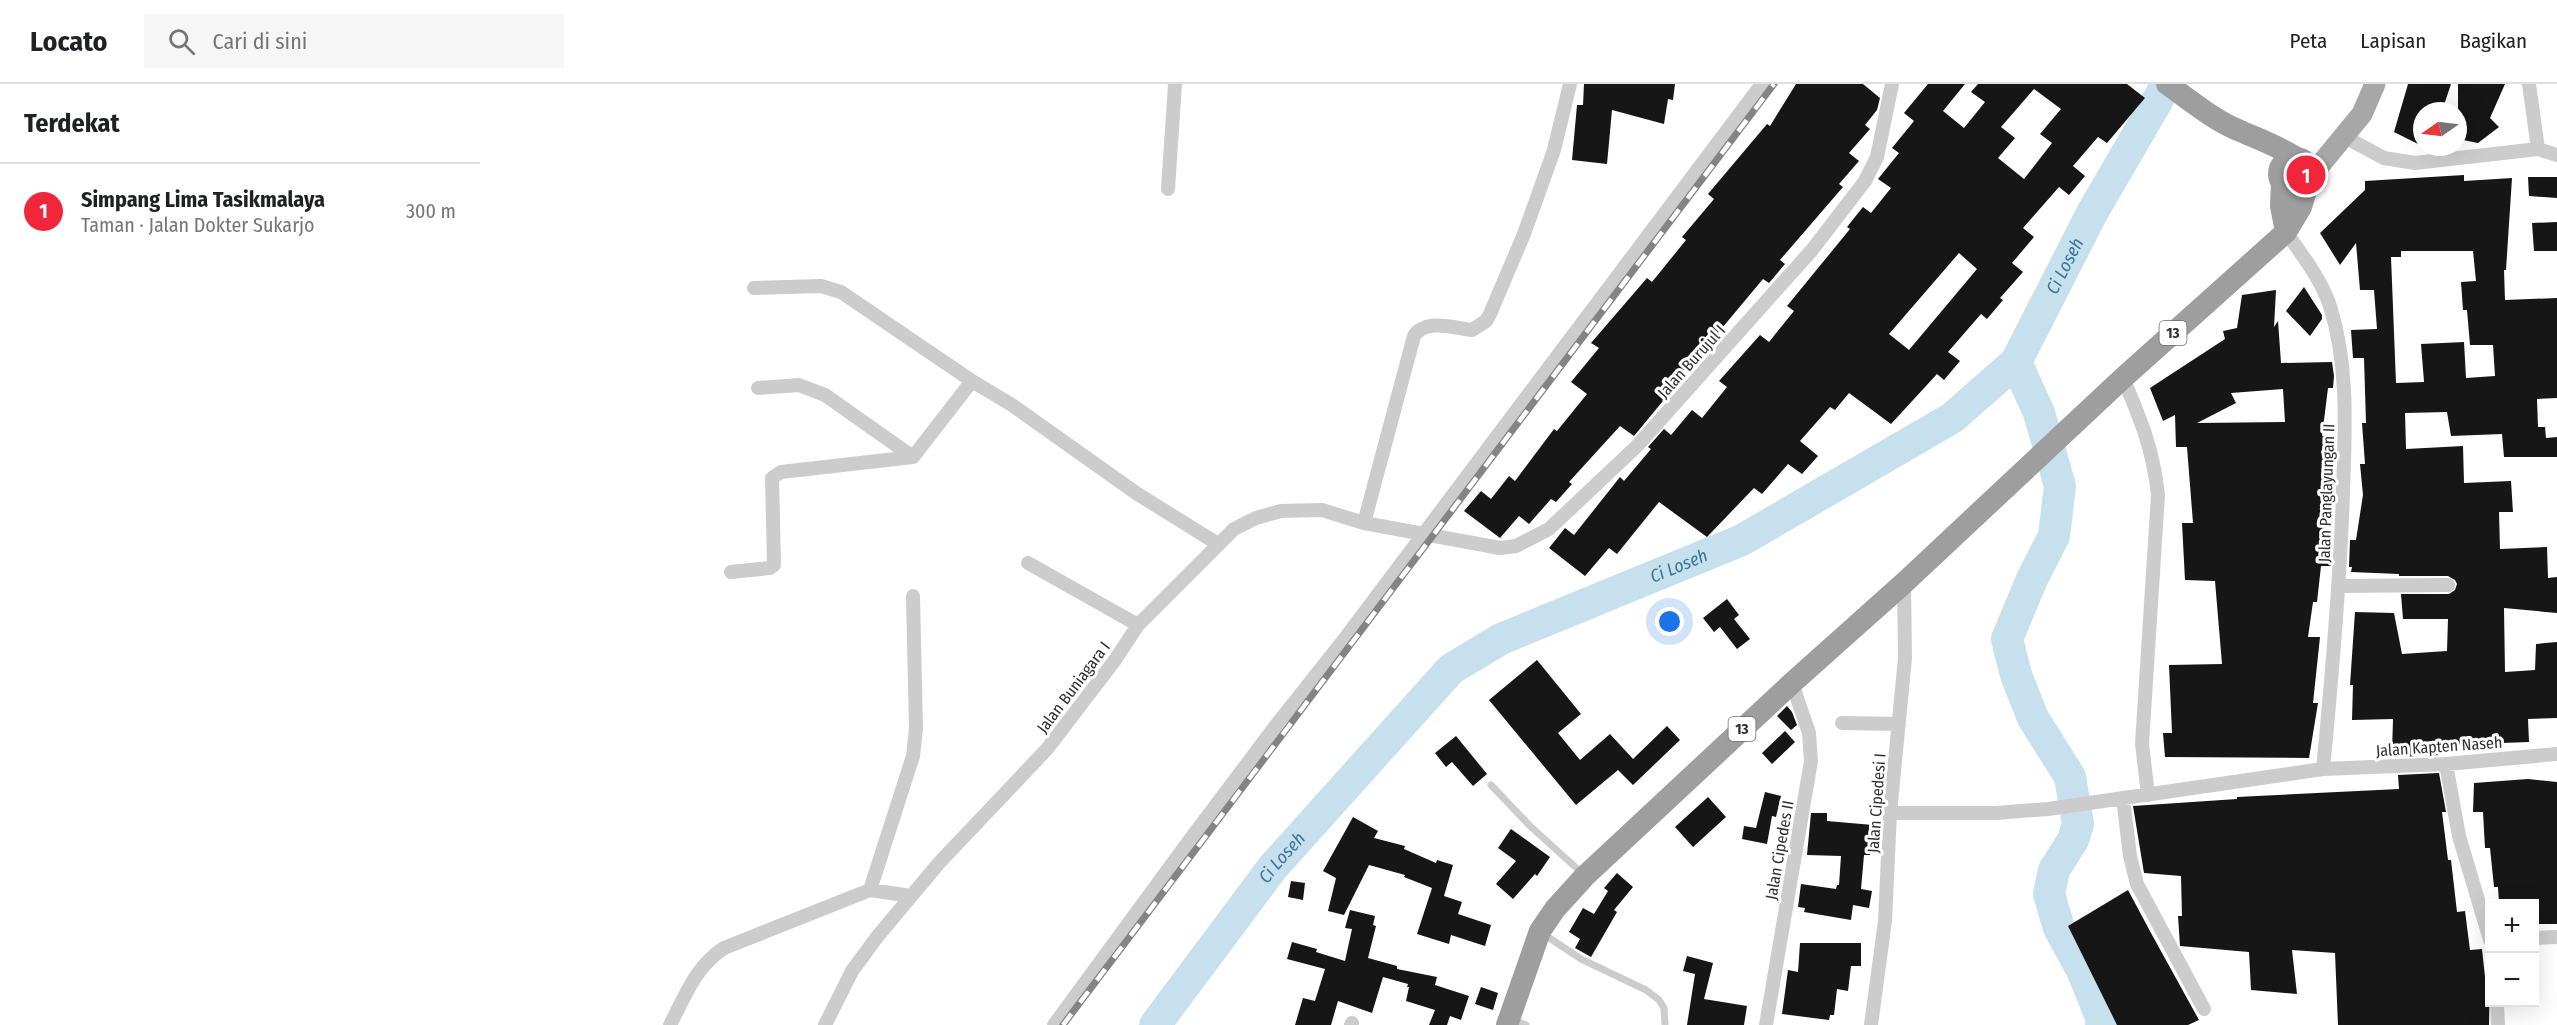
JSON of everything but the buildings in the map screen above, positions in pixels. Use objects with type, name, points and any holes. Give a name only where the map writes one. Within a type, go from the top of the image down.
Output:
[{"type":"highway","points":[[2168,84],[2210,114],[2238,130],[2279,146],[2305,169]]},
{"type":"highway","points":[[2238,130],[2259,149],[2281,180]]},
{"type":"highway","points":[[2286,232],[2281,206],[2279,171],[2285,161],[2305,169]]},
{"type":"highway","name":"13","points":[[1514,1023],[1540,931],[1563,900],[1585,876],[2123,378],[2286,232],[2301,207],[2305,169]]},
{"type":"main road","points":[[2305,169],[2343,136],[2362,114],[2375,84]]},
{"type":"main road","points":[[2305,169],[2362,114]]},
{"type":"street","points":[[1168,189],[1175,84]]},
{"type":"street","points":[[1364,523],[1414,336],[1426,325],[1472,330],[1485,321],[1524,234],[1554,150],[1570,84]]},
{"type":"street","points":[[1054,1025],[1189,841],[1762,84]]},
{"type":"street","name":"Jalan Burujul I","points":[[1424,533],[1500,548],[1516,546],[1549,529],[1637,446],[1812,250],[1865,181],[1877,157],[1885,129],[1892,84]]},
{"type":"street","points":[[2529,84],[2538,149]]},
{"type":"street","points":[[2343,136],[2384,158],[2415,163],[2538,149],[2557,155]]},
{"type":"street","name":"Jalan Panglayungan II","points":[[2286,232],[2318,280],[2329,304],[2340,349],[2345,385],[2346,425],[2340,586],[2323,769]]},
{"type":"street","points":[[754,288],[821,286],[841,292],[972,381],[1012,405],[1136,493],[1218,544]]},
{"type":"street","points":[[2123,378],[2151,448],[2158,495],[2142,744],[2148,795]]},
{"type":"street","points":[[731,572],[770,568],[774,565],[772,478],[777,473],[913,457],[972,381]]},
{"type":"street","points":[[758,388],[799,385],[825,395],[913,457]]},
{"type":"street","name":"Jalan Buniagara I","points":[[825,1025],[852,971],[877,937],[939,863],[1047,749],[1115,660],[1138,625],[1234,529],[1257,518],[1281,511],[1322,510],[1364,523],[1424,533]]},
{"type":"street","points":[[1029,563],[1138,625]]},
{"type":"street","name":"Jalan Cipedesi I","points":[[1871,1025],[1885,921],[1890,813],[1905,658],[1904,583]]},
{"type":"street","points":[[2340,586],[2448,585]]},
{"type":"street","points":[[870,890],[913,756],[916,728],[913,596]]},
{"type":"street","name":"Jalan Cipedes II","points":[[1766,1025],[1811,761],[1809,733],[1792,683]]},
{"type":"street","points":[[1842,723],[1899,724]]},
{"type":"street","name":"Jalan Kapten Naseh","points":[[1890,813],[1996,813],[2048,809],[2323,769],[2446,765],[2557,754]]},
{"type":"street","points":[[2446,765],[2459,836],[2485,923]]},
{"type":"street","points":[[2122,798],[2130,856],[2137,884],[2204,1009]]},
{"type":"street","points":[[670,1025],[699,969],[711,956],[754,935],[870,890],[911,896]]},
{"type":"street","points":[[2539,938],[2557,937]]},
{"type":"street","points":[[2497,1007],[2498,1025]]},
{"type":"lane","points":[[1491,785],[1530,826],[1585,876]]},
{"type":"lane","points":[[1540,931],[1581,959],[1646,990],[1659,1000],[1664,1008],[1665,1025]]},
{"type":"waterway","name":"Ci Loseh","points":[[1155,1025],[1273,867],[1451,669],[1501,639],[1742,540],[1952,418],[2016,362],[2092,213],[2167,84]]},
{"type":"waterway","points":[[2016,362],[2039,413],[2060,486],[2054,536],[2032,579],[2007,639],[2016,675],[2033,718],[2070,777],[2078,824],[2073,840],[2054,870],[2049,894],[2059,928],[2083,972],[2102,1020],[2101,1025]]},
{"type":"railway","points":[[1063,1025],[1774,84]]},
{"type":"place","name":"Simpang Lima Tasikmalaya","points":[[2306,175]]}]
